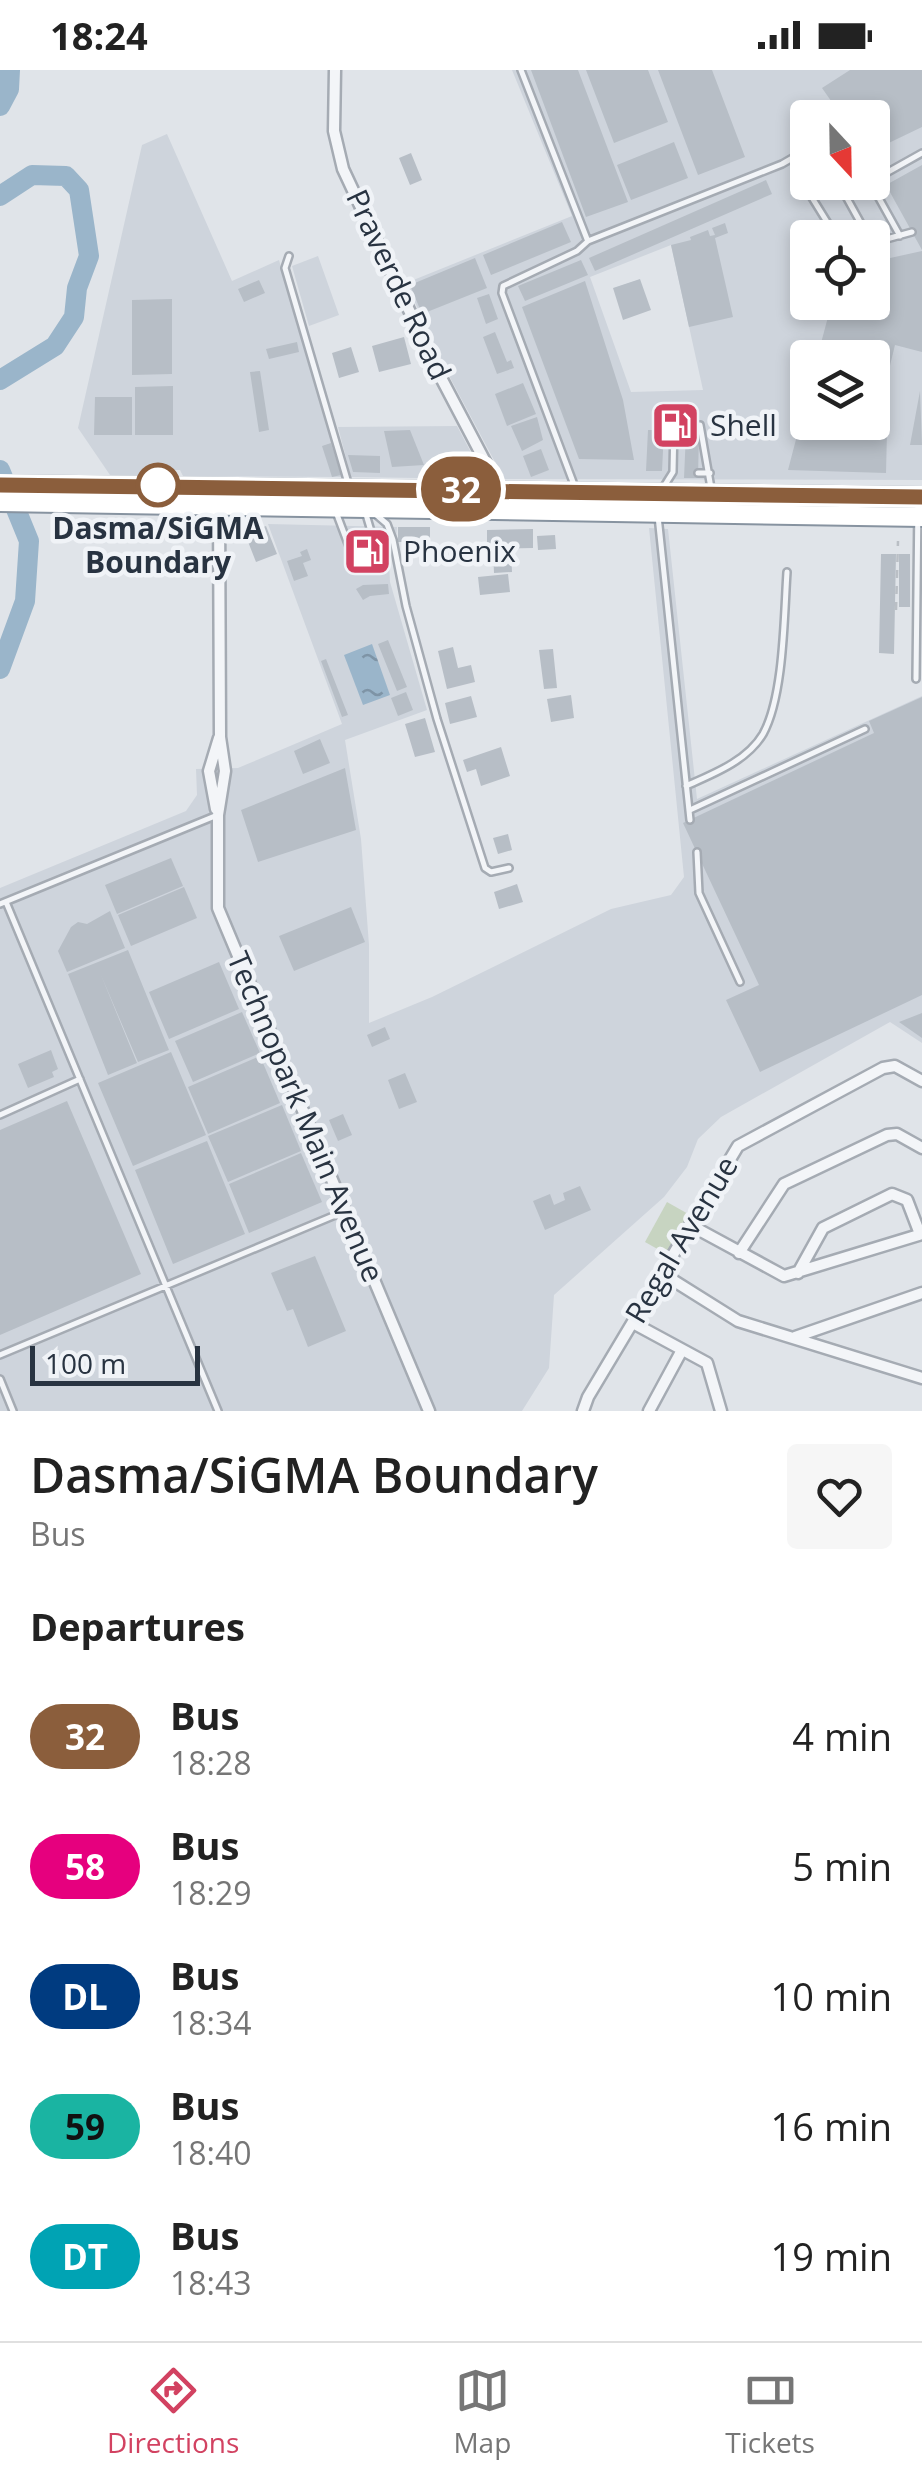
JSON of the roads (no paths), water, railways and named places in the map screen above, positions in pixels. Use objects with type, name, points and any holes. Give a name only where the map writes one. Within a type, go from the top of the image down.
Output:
[{"type":"highway","points":[[0,485],[219,508],[741,514],[920,506]]},
{"type":"highway","points":[[0,502],[219,486],[738,494],[920,506]]},
{"type":"street","name":"Praverde Road","points":[[335,70],[332,112],[343,168],[438,372],[500,490]]},
{"type":"street","name":"Technopark Main Avenue","points":[[219,486],[220,736],[225,770],[218,815],[218,908],[429,1411]]},
{"type":"street","name":"Regal Avenue","points":[[583,1411],[738,1146],[883,1068],[895,1066],[922,1081]]},
{"type":"street","points":[[739,1253],[784,1184],[888,1135],[898,1134],[922,1148]]},
{"type":"street","points":[[690,1225],[784,1276],[798,1273],[921,1234],[907,1200],[892,1194],[823,1228],[798,1273]]},
{"type":"street","points":[[663,1274],[738,1321],[922,1378]]},
{"type":"street","points":[[794,1338],[922,1294]]},
{"type":"street","points":[[633,1323],[707,1363],[722,1411]]},
{"type":"street","points":[[649,1411],[682,1350]]},
{"type":"street","points":[[659,1396],[664,1411]]},
{"type":"lane","points":[[521,70],[588,240]]},
{"type":"lane","points":[[890,171],[922,153]]},
{"type":"lane","points":[[571,512],[572,482],[502,286],[576,251],[588,240],[790,159]]},
{"type":"lane","points":[[880,200],[900,236]]},
{"type":"lane","points":[[890,237],[912,232]]},
{"type":"lane","points":[[289,256],[285,268],[350,488]]},
{"type":"lane","points":[[659,493],[673,472],[674,425],[700,425],[702,455],[710,473],[715,514]]},
{"type":"lane","points":[[674,454],[685,454]]},
{"type":"lane","points":[[673,472],[685,472]]},
{"type":"lane","points":[[698,472],[710,473]]},
{"type":"lane","points":[[738,494],[741,514]]},
{"type":"lane","points":[[916,679],[920,506]]},
{"type":"lane","points":[[335,509],[356,565],[378,558],[367,510]]},
{"type":"lane","points":[[367,510],[387,524],[393,540],[436,719],[485,868],[491,872],[509,868]]},
{"type":"lane","points":[[657,513],[690,820]]},
{"type":"lane","points":[[686,786],[722,771],[762,736],[771,712],[781,656],[787,572]]},
{"type":"lane","points":[[689,810],[865,730]]},
{"type":"lane","points":[[218,815],[3,903],[218,1411]]},
{"type":"lane","points":[[696,852],[699,893],[740,982]]},
{"type":"lane","points":[[0,1115],[80,1080]]},
{"type":"lane","points":[[0,1355],[345,1212]]},
{"type":"lane","points":[[0,1379],[13,1411]]},
{"type":"water","points":[[372,644],[390,695],[363,705],[344,655]]},
{"type":"waterway","points":[[0,106],[9,89],[10,70]]},
{"type":"waterway","points":[[0,196],[32,175],[66,176],[79,190],[89,256],[77,288],[74,317],[55,346],[0,380]]},
{"type":"waterway","points":[[0,470],[29,541],[25,601],[0,669]]},
{"type":"place","name":"Shell","points":[[675,426]]},
{"type":"place","name":"Dasma/SiGMA Boundary","points":[[158,485]]},
{"type":"place","name":"Phoenix","points":[[368,552]]}]
